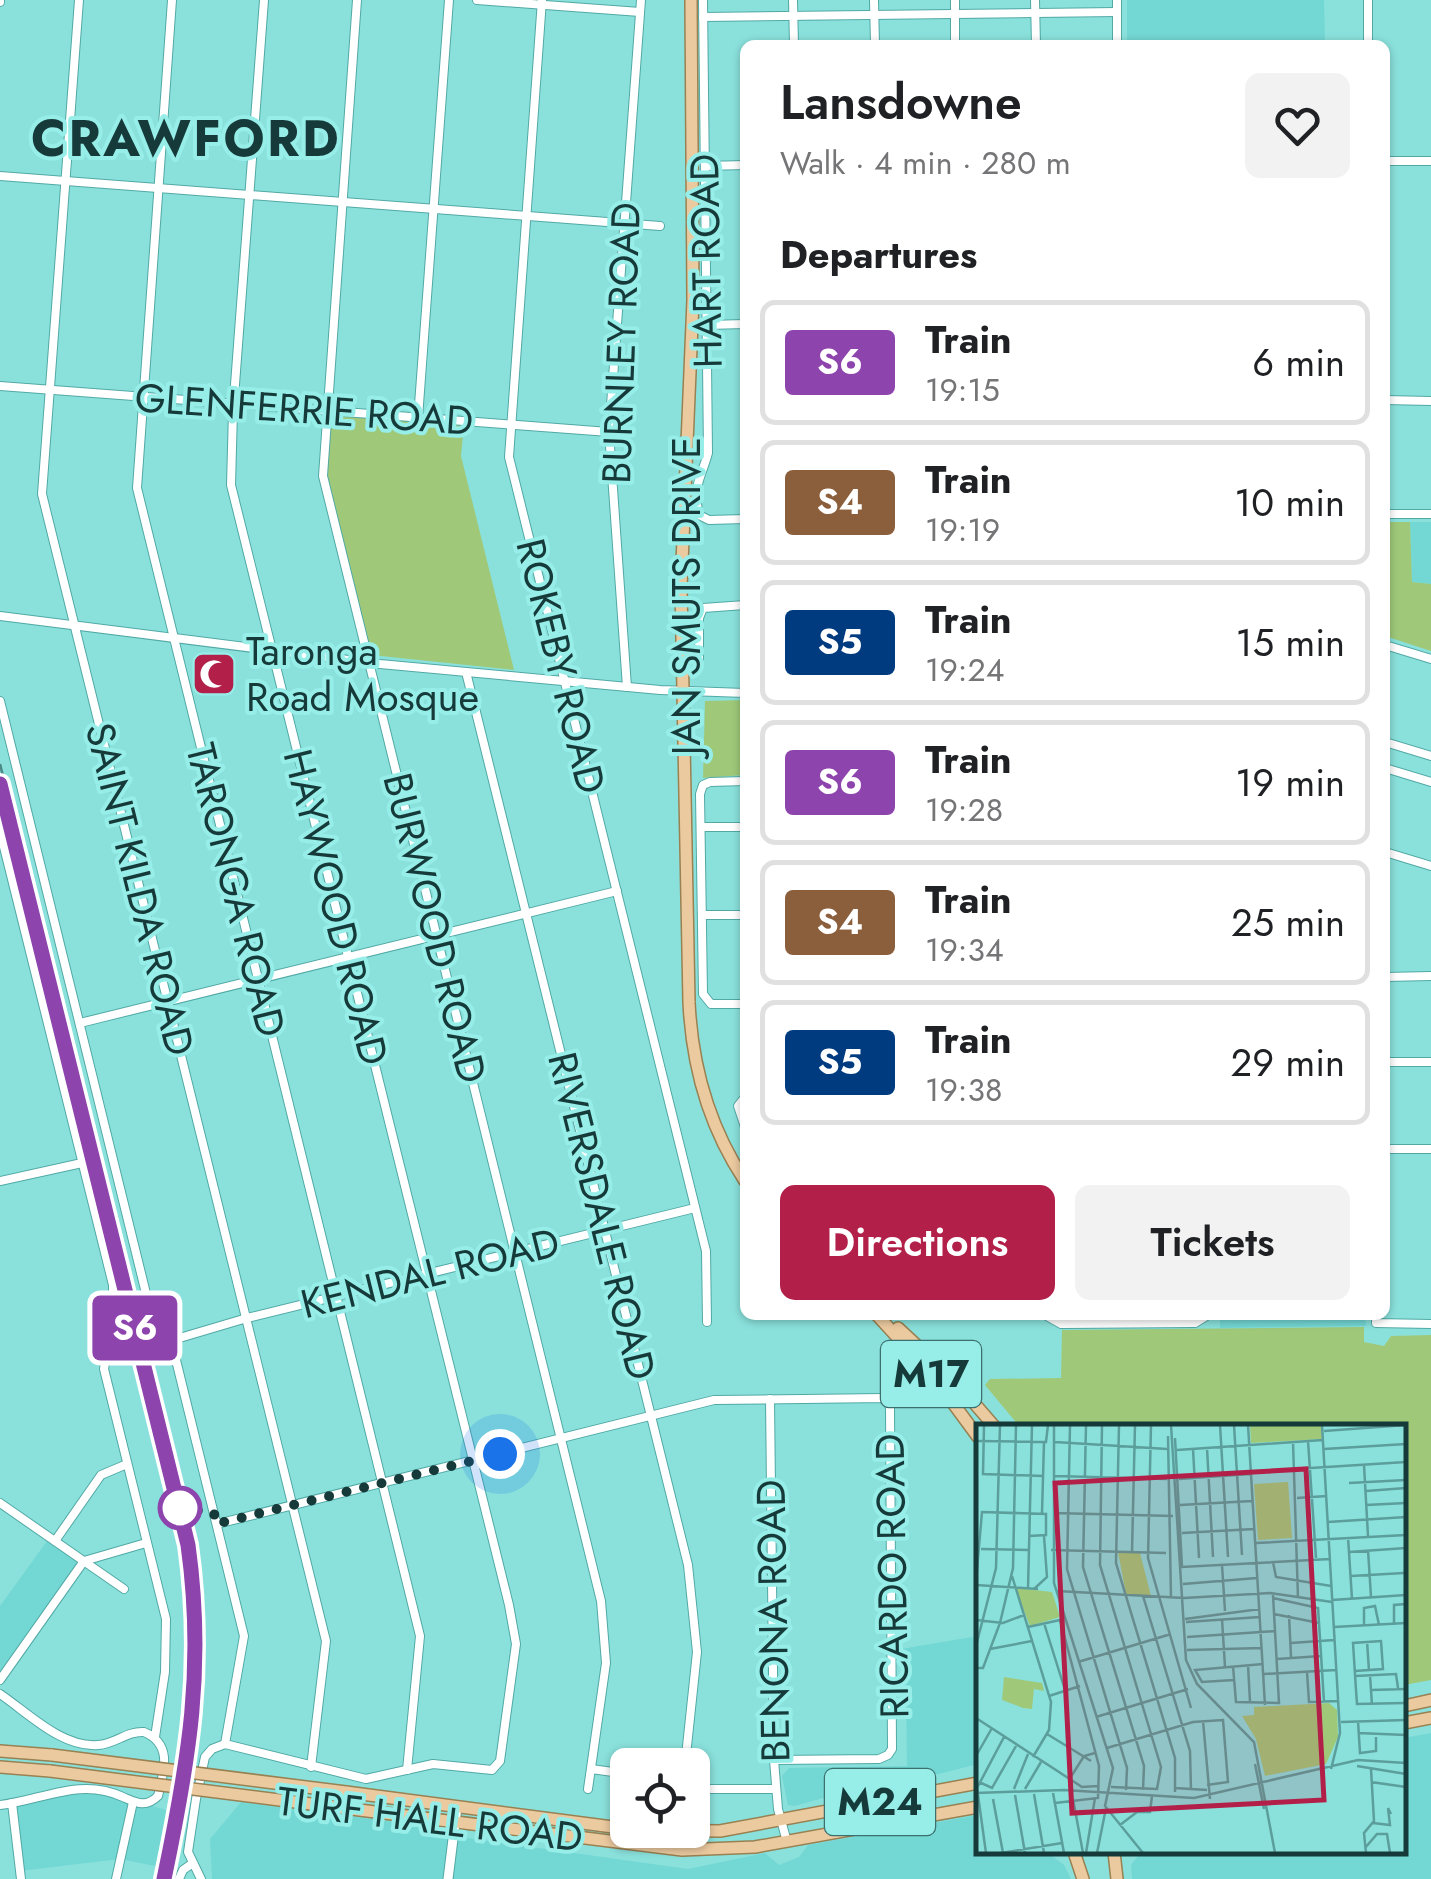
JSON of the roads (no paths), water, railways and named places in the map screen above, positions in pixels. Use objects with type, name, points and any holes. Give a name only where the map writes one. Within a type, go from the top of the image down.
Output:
[{"type":"main road","name":"JAN SMUTS DRIVE","points":[[690,0],[693,300],[681,587],[692,1044],[712,1119],[740,1172]]},
{"type":"main road","name":"M17","points":[[885,1320],[976,1434]]},
{"type":"main road","name":"M17","points":[[887,1320],[942,1368],[992,1424]]},
{"type":"main road","points":[[1406,1706],[1431,1700]]},
{"type":"main road","points":[[1406,1723],[1431,1718]]},
{"type":"main road","name":"TURF HALL ROAD","points":[[0,1751],[610,1827]]},
{"type":"main road","name":"TURF HALL ROAD","points":[[0,1767],[663,1849],[730,1849],[787,1842],[976,1807]]},
{"type":"main road","name":"TURF HALL ROAD","points":[[710,1831],[976,1782]]},
{"type":"main road","points":[[1075,1854],[1085,1879]]},
{"type":"main road","points":[[1083,1854],[1085,1879]]},
{"type":"main road","points":[[1114,1854],[1117,1879]]},
{"type":"street","name":"SAINT KILDA ROAD","points":[[79,0],[42,494],[327,1646],[311,1766]]},
{"type":"street","name":"TARONGA ROAD","points":[[172,0],[137,488],[420,1636],[406,1770]]},
{"type":"street","name":"HAYWOOD ROAD","points":[[264,0],[231,485],[516,1644],[499,1764],[490,1771],[461,1767]]},
{"type":"street","name":"BURWOOD ROAD","points":[[356,0],[323,476],[606,1628],[606,1663],[588,1789]]},
{"type":"street","points":[[418,418],[449,0]]},
{"type":"street","points":[[477,0],[640,12]]},
{"type":"street","name":"BURNLEY ROAD","points":[[626,687],[609,432],[641,0]]},
{"type":"street","name":"HART ROAD","points":[[704,0],[708,453],[697,480],[698,512],[702,518],[740,519]]},
{"type":"street","points":[[793,0],[794,40]]},
{"type":"street","points":[[874,0],[875,40]]},
{"type":"street","points":[[955,0],[956,40]]},
{"type":"street","points":[[1035,0],[1036,40]]},
{"type":"street","points":[[1117,0],[1117,40]]},
{"type":"street","points":[[1368,0],[1368,40]]},
{"type":"street","name":"ROKEBY ROAD","points":[[542,2],[509,458],[707,1260],[707,1322]]},
{"type":"street","points":[[704,16],[1117,12]]},
{"type":"street","points":[[1390,161],[1431,161]]},
{"type":"street","points":[[705,166],[740,165]]},
{"type":"street","points":[[0,176],[660,226]]},
{"type":"street","points":[[708,324],[740,324]]},
{"type":"street","name":"GLENFERRIE ROAD","points":[[0,386],[609,432]]},
{"type":"street","points":[[1390,400],[1431,401]]},
{"type":"street","points":[[1390,514],[1431,514]]},
{"type":"street","points":[[699,658],[699,618],[703,608],[740,605]]},
{"type":"street","points":[[0,616],[368,662],[684,692],[740,693]]},
{"type":"street","points":[[1390,647],[1431,659]]},
{"type":"street","name":"RIVERSDALE ROAD","points":[[466,672],[688,1565],[697,1663],[687,1748]]},
{"type":"street","points":[[0,701],[156,1330],[174,1352],[244,1638],[225,1744],[212,1749],[204,1760],[188,1847],[201,1879]]},
{"type":"street","points":[[1390,744],[1431,756]]},
{"type":"street","points":[[1390,770],[1431,782]]},
{"type":"street","points":[[740,781],[703,785],[701,827],[705,1001],[714,1005],[740,1004]]},
{"type":"street","points":[[701,827],[740,826]]},
{"type":"street","points":[[0,831],[113,1285],[113,1315],[104,1370],[163,1601],[167,1641],[154,1736]]},
{"type":"street","points":[[1390,854],[1431,866]]},
{"type":"street","points":[[80,1023],[616,890]]},
{"type":"street","points":[[702,915],[740,915]]},
{"type":"street","points":[[1390,977],[1431,976]]},
{"type":"street","points":[[1390,1062],[1431,1062]]},
{"type":"street","points":[[1390,1149],[1431,1149]]},
{"type":"street","points":[[0,1181],[82,1163]]},
{"type":"street","name":"KENDAL ROAD","points":[[166,1342],[247,1318],[694,1208]]},
{"type":"street","points":[[1054,1320],[1061,1324],[1115,1320]]},
{"type":"street","points":[[1146,1320],[1202,1320]]},
{"type":"street","points":[[1376,1320],[1431,1324]]},
{"type":"street","points":[[216,1524],[714,1400],[770,1398]]},
{"type":"street","name":"RICARDO ROAD","points":[[770,1398],[888,1400],[892,1749],[882,1758],[774,1760]]},
{"type":"street","name":"BENONA ROAD","points":[[770,1398],[775,1789],[787,1842]]},
{"type":"street","points":[[55,1540],[101,1475],[127,1464]]},
{"type":"street","points":[[0,1503],[124,1589]]},
{"type":"street","points":[[0,1680],[84,1561],[146,1544]]},
{"type":"street","points":[[0,1694],[79,1744],[108,1744],[138,1732],[154,1736],[163,1747],[165,1758],[159,1792],[148,1803],[133,1802],[90,1787],[0,1805]]},
{"type":"street","name":"TURF HALL ROAD","points":[[225,1744],[366,1778],[433,1764],[461,1767]]},
{"type":"street","points":[[591,1769],[610,1772]]},
{"type":"street","points":[[710,1789],[775,1789]]},
{"type":"street","points":[[116,1879],[133,1802]]},
{"type":"street","points":[[12,1803],[21,1879]]},
{"type":"street","points":[[448,1879],[457,1807]]},
{"type":"street","points":[[180,1879],[192,1863]]},
{"type":"railway","points":[[0,764],[176,1474],[192,1554],[201,1634],[201,1688],[193,1760],[170,1879]]},
{"type":"train","name":"S6","points":[[0,784],[188,1545],[196,1620],[195,1702],[188,1762],[164,1879]]},
{"type":"place","name":"Taronga Road Mosque","points":[[214,674]]},
{"type":"district","name":"CRAWFORD","points":[[186,138]]}]
